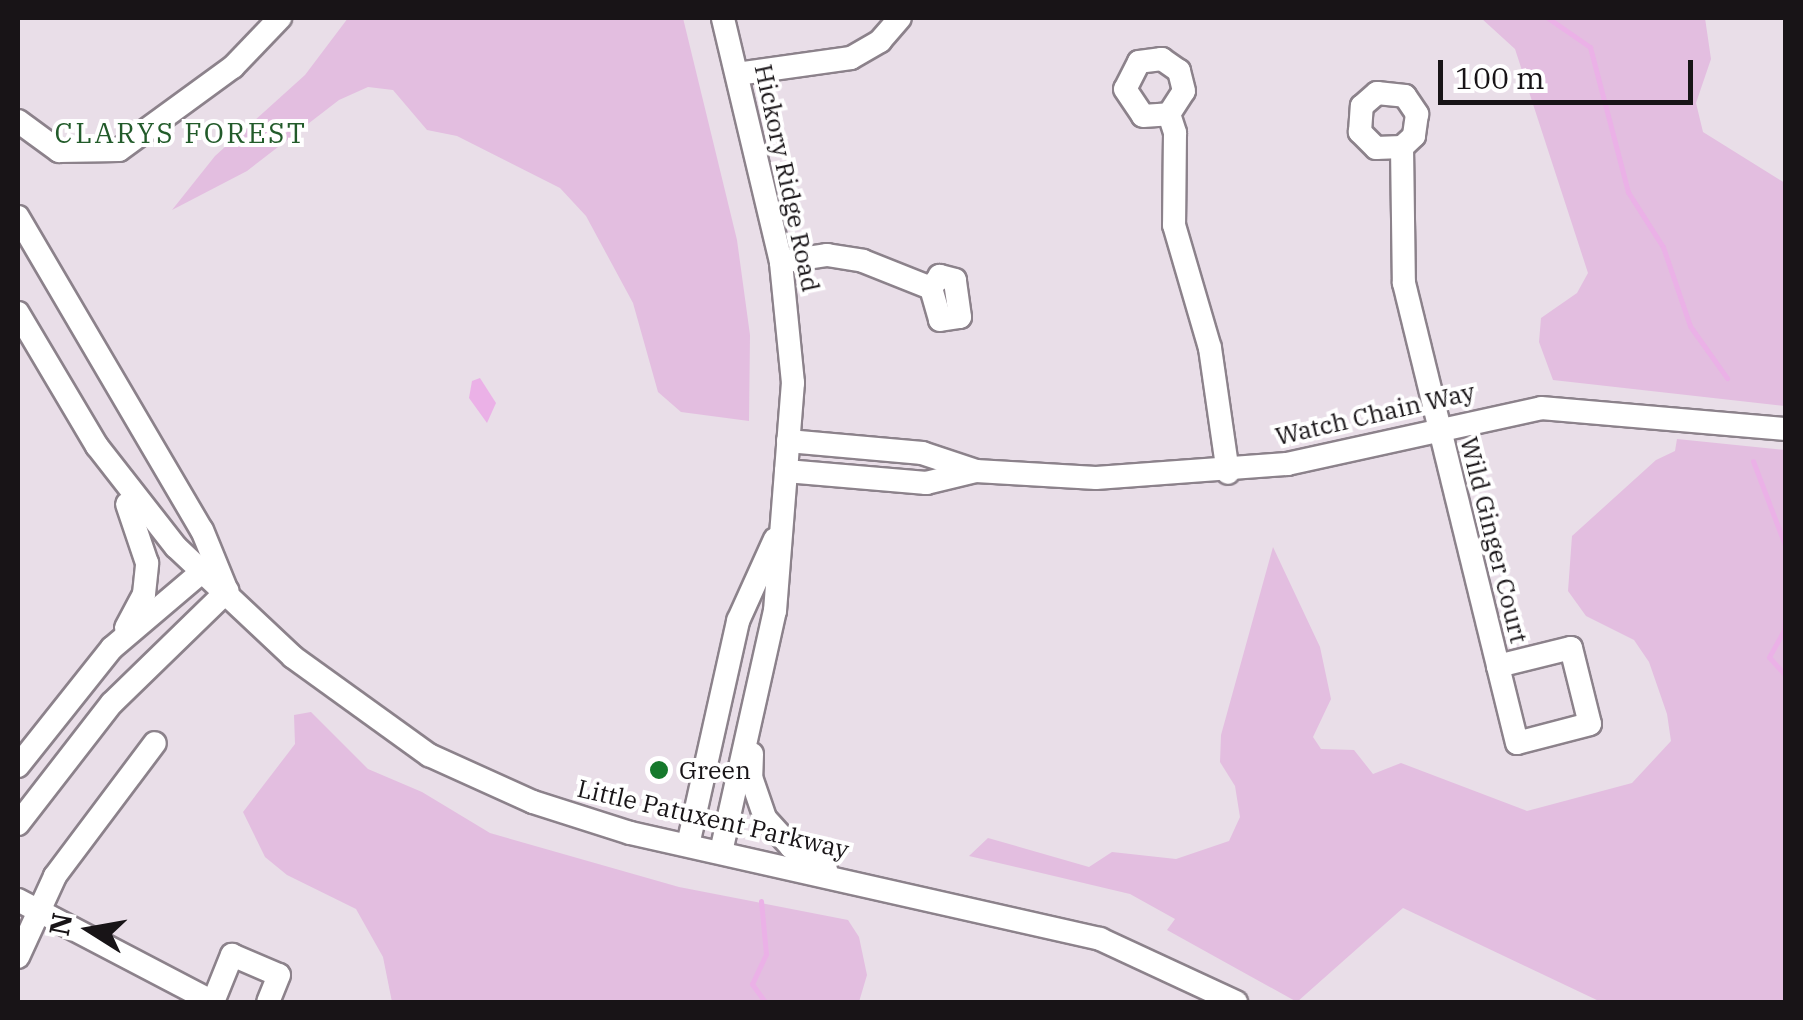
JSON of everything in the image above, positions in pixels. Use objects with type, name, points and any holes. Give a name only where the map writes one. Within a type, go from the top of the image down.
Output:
[{"type":"street","points":[[18,121],[60,151],[119,150],[220,78],[279,18]]},
{"type":"street","name":"Hickory Ridge Road","points":[[721,852],[775,611],[793,383],[781,262],[723,18]]},
{"type":"street","points":[[737,74],[851,58],[880,41],[900,18]]},
{"type":"street","points":[[1169,114],[1177,156],[1174,225],[1210,348],[1228,472]]},
{"type":"street","name":"Wild Ginger Court","points":[[1402,147],[1404,283],[1438,428],[1517,743],[1590,724],[1571,648],[1498,666]]},
{"type":"street","name":"Little Patuxent Parkway","points":[[18,216],[209,566],[227,591],[293,658],[429,755],[550,808],[688,845],[1100,939],[1236,1002]]},
{"type":"street","points":[[781,262],[843,256],[931,288]]},
{"type":"street","name":"Little Patuxent Parkway","points":[[18,313],[97,446],[149,518],[209,566]]},
{"type":"street","name":"Watch Chain Way","points":[[788,441],[922,453],[976,470],[1096,478],[1228,472],[1515,410],[1567,408],[1786,430]]},
{"type":"street","points":[[18,766],[137,612],[147,563],[138,527],[97,446]]},
{"type":"street","name":"Watch Chain Way","points":[[786,471],[926,483],[976,470]]},
{"type":"street","name":"Hickory Ridge Road","points":[[688,845],[738,620],[779,531]]},
{"type":"street","points":[[112,648],[209,566]]},
{"type":"street","points":[[18,824],[112,703],[227,591]]},
{"type":"street","points":[[754,711],[752,777],[764,818],[791,847],[838,878]]},
{"type":"street","points":[[18,957],[27,904],[155,743]]},
{"type":"street","points":[[27,904],[213,1002],[232,956],[279,975],[268,1002]]},
{"type":"shaded area","points":[[348,18],[683,18],[737,240],[750,335],[749,421],[681,412],[658,392],[633,303],[586,216],[560,188],[457,136],[427,130],[393,90],[368,87],[339,100],[247,171],[172,210],[215,156],[305,75]]},
{"type":"shaded area","points":[[1481,18],[1705,18],[1711,59],[1696,103],[1703,132],[1785,183],[1785,406],[1553,380],[1539,342],[1541,318],[1577,293],[1588,273],[1515,49]]},
{"type":"shaded area","points":[[480,378],[496,403],[487,423],[469,398],[472,381]]},
{"type":"shaded area","points":[[1677,439],[1785,450],[1785,1002],[1601,1002],[1403,908],[1297,1002],[1167,930],[1175,919],[1130,894],[969,856],[988,838],[1089,867],[1112,852],[1176,859],[1229,841],[1240,817],[1235,786],[1220,762],[1221,735],[1273,547],[1320,647],[1331,699],[1313,737],[1321,749],[1354,750],[1373,774],[1401,763],[1527,811],[1632,783],[1671,741],[1667,714],[1649,662],[1634,640],[1586,616],[1568,591],[1572,536],[1656,460],[1675,451]]},
{"type":"shaded area","points":[[311,712],[368,769],[422,792],[490,833],[679,887],[848,920],[859,937],[867,975],[859,1002],[392,1002],[383,957],[356,909],[287,875],[265,857],[243,812],[295,744],[294,715]]},
{"type":"waterway","points":[[1548,18],[1590,47],[1628,192],[1663,247],[1690,326],[1727,378]]},
{"type":"waterway","points":[[1753,461],[1786,548]]},
{"type":"waterway","points":[[1786,603],[1784,630],[1769,657],[1786,676]]},
{"type":"waterway","points":[[761,901],[766,954],[752,984],[765,1002]]},
{"type":"place","name":"Green","points":[[659,770]]},
{"type":"district","name":"CLARYS FOREST","points":[[181,133]]}]
